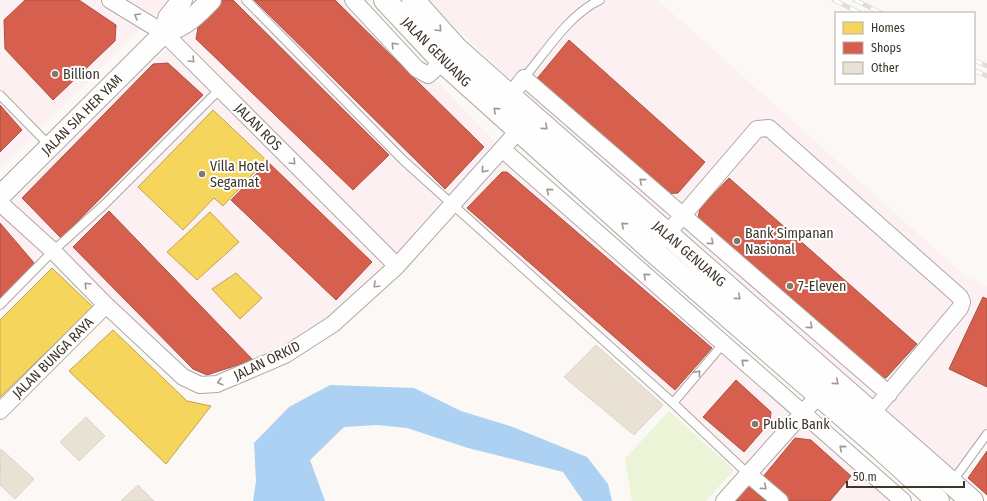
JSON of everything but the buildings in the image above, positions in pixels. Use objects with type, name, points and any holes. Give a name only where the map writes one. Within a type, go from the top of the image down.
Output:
[{"type":"highway","name":"JALAN GENUANG","points":[[385,0],[443,62],[653,251],[819,395],[938,501]]},
{"type":"highway","name":"JALAN GENUANG","points":[[413,0],[458,49],[510,96],[972,501]]},
{"type":"street","name":"JALAN ROS","points":[[110,0],[164,33],[397,266]]},
{"type":"street","name":"JALAN SIA HER YAM","points":[[164,33],[168,18],[182,0]]},
{"type":"street","name":"JALAN SIA HER YAM","points":[[0,196],[164,33],[181,27],[192,20],[212,0]]},
{"type":"street","points":[[353,0],[416,69],[424,75],[428,75],[443,62]]},
{"type":"street","points":[[510,96],[524,78],[681,216],[889,394]]},
{"type":"street","points":[[653,251],[681,216],[757,129],[769,128],[960,297],[962,302],[960,308],[872,413]]},
{"type":"street","name":"JALAN ORKID","points":[[0,202],[53,251],[106,305],[183,377],[200,385],[217,384],[285,355],[333,324],[397,266],[519,130]]},
{"type":"street","points":[[502,149],[903,501]]},
{"type":"street","name":"JALAN BUNGA RAYA","points":[[0,411],[106,305]]},
{"type":"street","points":[[724,501],[819,395]]},
{"type":"street","points":[[748,474],[780,501]]},
{"type":"lane","points":[[246,0],[403,160],[673,403],[748,474]]},
{"type":"lane","points":[[524,78],[569,24],[600,0]]},
{"type":"lane","points":[[0,305],[53,251],[106,203],[220,89]]},
{"type":"lane","points":[[0,94],[51,147]]},
{"type":"lane","points":[[673,403],[723,344]]},
{"type":"lane","points":[[951,483],[987,434]]},
{"type":"shaded area","points":[[0,0],[169,0],[0,169]]},
{"type":"shaded area","points":[[217,0],[361,0],[497,144],[387,268],[330,319],[280,351],[217,378],[200,380],[185,372],[61,251],[0,311],[0,210]]},
{"type":"shaded area","points":[[427,0],[658,0],[965,276],[987,286],[987,429],[954,472],[504,74]]},
{"type":"shaded area","points":[[510,149],[910,501],[770,501],[749,483],[719,450],[454,211]]},
{"type":"green space","points":[[669,411],[734,470],[706,501],[632,501],[625,459]]},
{"type":"water","points":[[330,385],[414,388],[461,411],[510,426],[587,457],[608,484],[612,501],[583,501],[563,472],[468,448],[407,428],[377,425],[344,427],[310,460],[325,501],[253,501],[256,481],[254,443],[289,407]]},
{"type":"railway","points":[[834,0],[858,12]]},
{"type":"railway","points":[[855,0],[879,12]]},
{"type":"railway","points":[[975,60],[987,66]]},
{"type":"railway","points":[[975,70],[987,76]]},
{"type":"place","name":"Billion","points":[[55,74]]},
{"type":"place","name":"Villa Hotel Segamat","points":[[202,174]]},
{"type":"place","name":"Bank Simpanan Nasional","points":[[737,241]]},
{"type":"place","name":"7-Eleven","points":[[790,286]]},
{"type":"place","name":"Public Bank","points":[[755,424]]}]
